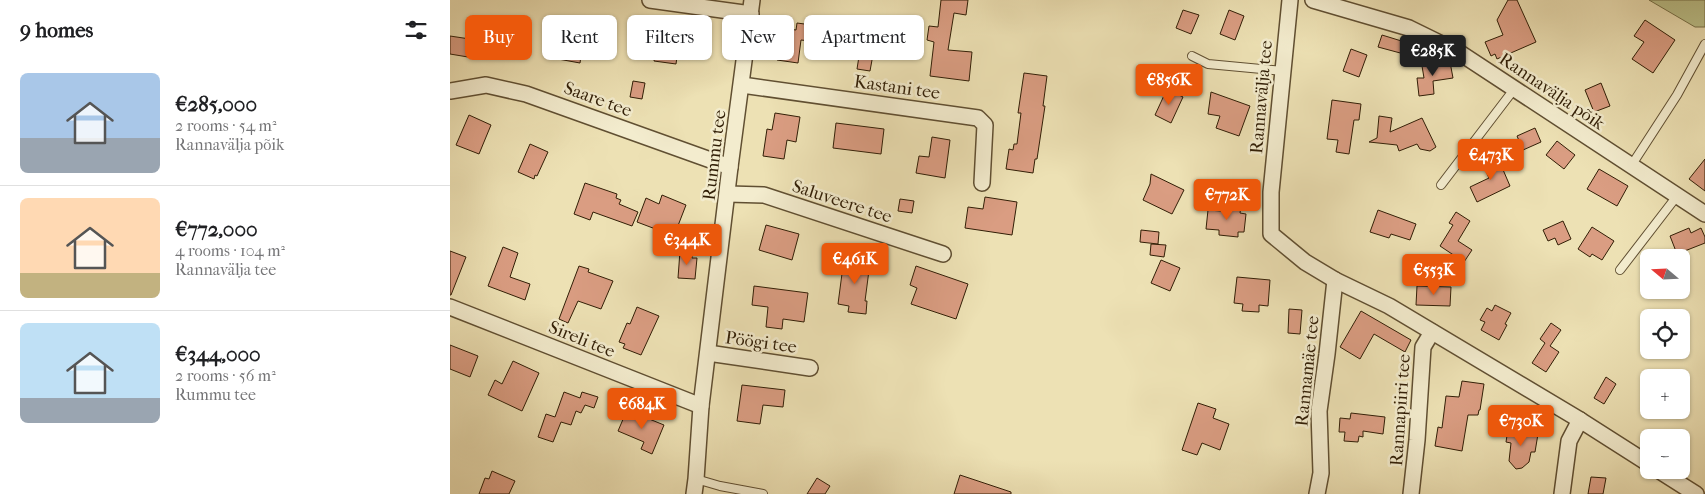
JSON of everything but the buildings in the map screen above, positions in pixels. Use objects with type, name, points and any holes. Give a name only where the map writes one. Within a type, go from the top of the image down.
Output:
[{"type":"street","points":[[650,0],[752,7]]},
{"type":"street","name":"Rannavälja tee","points":[[1290,0],[1271,192],[1271,234],[1305,262],[1335,280],[1389,306],[1580,420],[1640,458]]},
{"type":"street","name":"Rannavälja põik","points":[[1313,0],[1409,28],[1460,53],[1705,214]]},
{"type":"street","name":"Rummu tee","points":[[695,487],[701,406],[730,166],[752,7]]},
{"type":"street","name":"Kastani tee","points":[[742,85],[978,118],[986,125],[982,183]]},
{"type":"street","name":"Saare tee","points":[[450,91],[486,86],[526,94],[730,166]]},
{"type":"street","name":"Saluveere tee","points":[[728,194],[764,195],[943,254]]},
{"type":"street","name":"Rannamäe tee","points":[[1317,494],[1321,473],[1319,411],[1335,280]]},
{"type":"street","name":"Sireli tee","points":[[450,307],[701,406]]},
{"type":"street","name":"Rannapiiri tee","points":[[1411,494],[1417,440],[1423,347],[1432,332]]},
{"type":"street","name":"Pöögi tee","points":[[708,354],[810,368]]},
{"type":"street","points":[[1562,494],[1569,441],[1580,420]]},
{"type":"street","points":[[1672,479],[1696,494]]},
{"type":"lane","points":[[1631,166],[1677,95],[1705,44]]},
{"type":"lane","points":[[1192,56],[1208,64],[1283,71]]},
{"type":"lane","points":[[1441,185],[1515,88]]},
{"type":"lane","points":[[1620,270],[1677,196]]},
{"type":"lane","points":[[695,487],[720,486],[763,494]]},
{"type":"green space","points":[[1649,0],[1705,0],[1705,27],[1695,27]]}]
